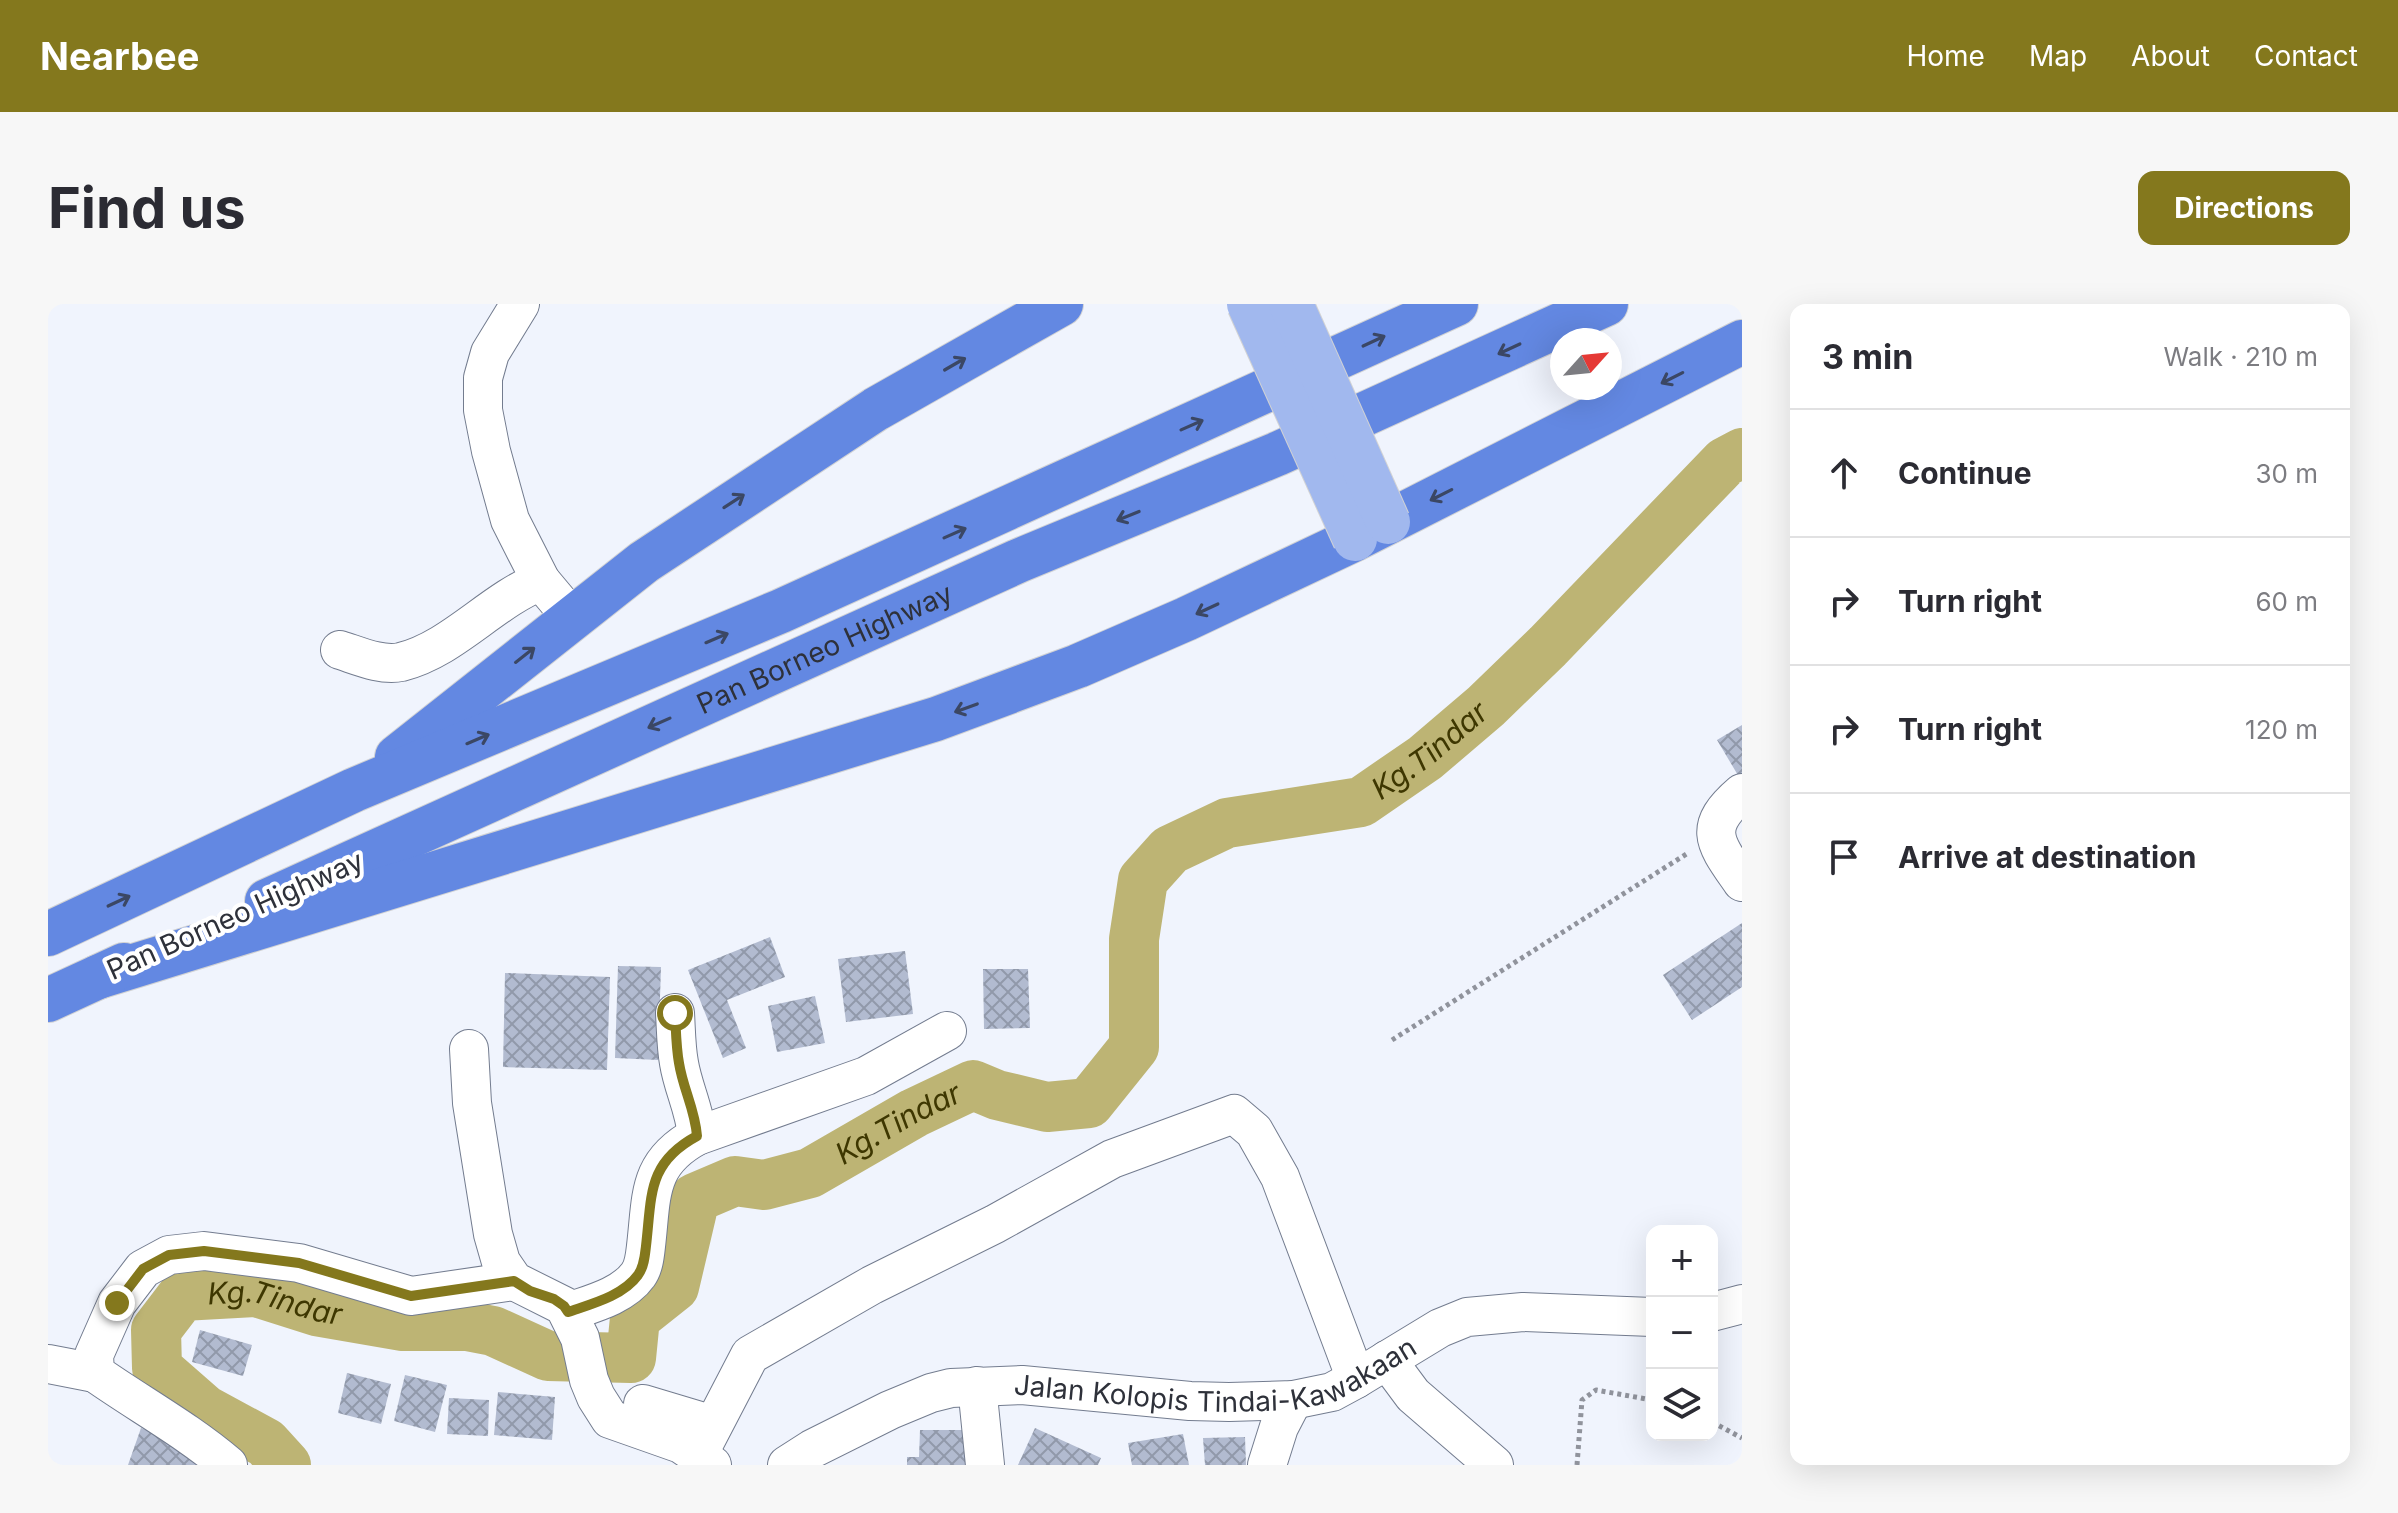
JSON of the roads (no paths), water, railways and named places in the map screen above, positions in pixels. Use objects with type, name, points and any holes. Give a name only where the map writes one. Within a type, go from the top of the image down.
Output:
[{"type":"highway","points":[[354,790],[657,553],[876,409],[1061,304]]},
{"type":"highway","name":"Pan Borneo Highway","points":[[48,934],[354,790],[781,611],[1456,304]]},
{"type":"highway","name":"Pan Borneo Highway","points":[[48,1000],[1018,561],[1277,454],[1606,304]]},
{"type":"highway","points":[[98,977],[936,719],[1078,666],[1186,619],[1372,530],[1742,342]]},
{"type":"main road","points":[[1249,304],[1372,530]]},
{"type":"main road","points":[[1291,304],[1372,530]]},
{"type":"street","points":[[520,304],[490,353],[483,378],[483,410],[510,520],[541,581],[572,618]]},
{"type":"street","points":[[340,650],[370,661],[399,662],[437,647],[520,589],[541,581]]},
{"type":"street","points":[[1742,793],[1723,810],[1716,823],[1716,836],[1742,882]]},
{"type":"street","points":[[675,1013],[678,1061],[684,1087],[696,1114],[697,1136]]},
{"type":"street","points":[[574,1325],[639,1275],[644,1260],[656,1175],[682,1144],[866,1076],[947,1031]]},
{"type":"street","points":[[469,1049],[472,1103],[493,1234],[501,1262],[514,1281],[564,1306],[574,1325],[589,1380],[610,1419],[681,1444],[708,1448]]},
{"type":"street","points":[[708,1448],[750,1355],[872,1285],[995,1224],[1112,1159],[1234,1114],[1254,1131],[1280,1177],[1372,1370],[1413,1395],[1494,1465]]},
{"type":"street","points":[[95,1373],[94,1355],[117,1303],[143,1269],[169,1255],[204,1251],[299,1263],[411,1296],[514,1281]]},
{"type":"street","points":[[1718,1310],[1742,1304]]},
{"type":"street","name":"Jalan Kolopis Tindai-Kawakaan","points":[[787,1465],[890,1410],[951,1388],[1022,1385],[1190,1401],[1293,1400],[1332,1392],[1440,1328],[1467,1317],[1523,1312],[1646,1317]]},
{"type":"street","points":[[48,1364],[95,1373],[200,1441],[228,1465]]},
{"type":"street","points":[[987,1385],[999,1459]]},
{"type":"street","points":[[1267,1465],[1279,1427],[1293,1400]]},
{"type":"street","points":[[643,1404],[708,1448]]},
{"type":"waterway","name":"Kg.Tindar","points":[[286,1465],[266,1443],[205,1410],[157,1368],[156,1330],[182,1296],[256,1292],[316,1311],[403,1326],[467,1326],[493,1331],[548,1356],[631,1358],[635,1318],[674,1287],[695,1198],[735,1181],[764,1185],[810,1173],[914,1113],[973,1085],[997,1095],[1047,1107],[1089,1103],[1134,1047],[1134,939],[1143,880],[1170,850],[1227,823],[1361,802],[1425,758],[1486,706],[1548,646],[1725,462],[1742,453]]}]
